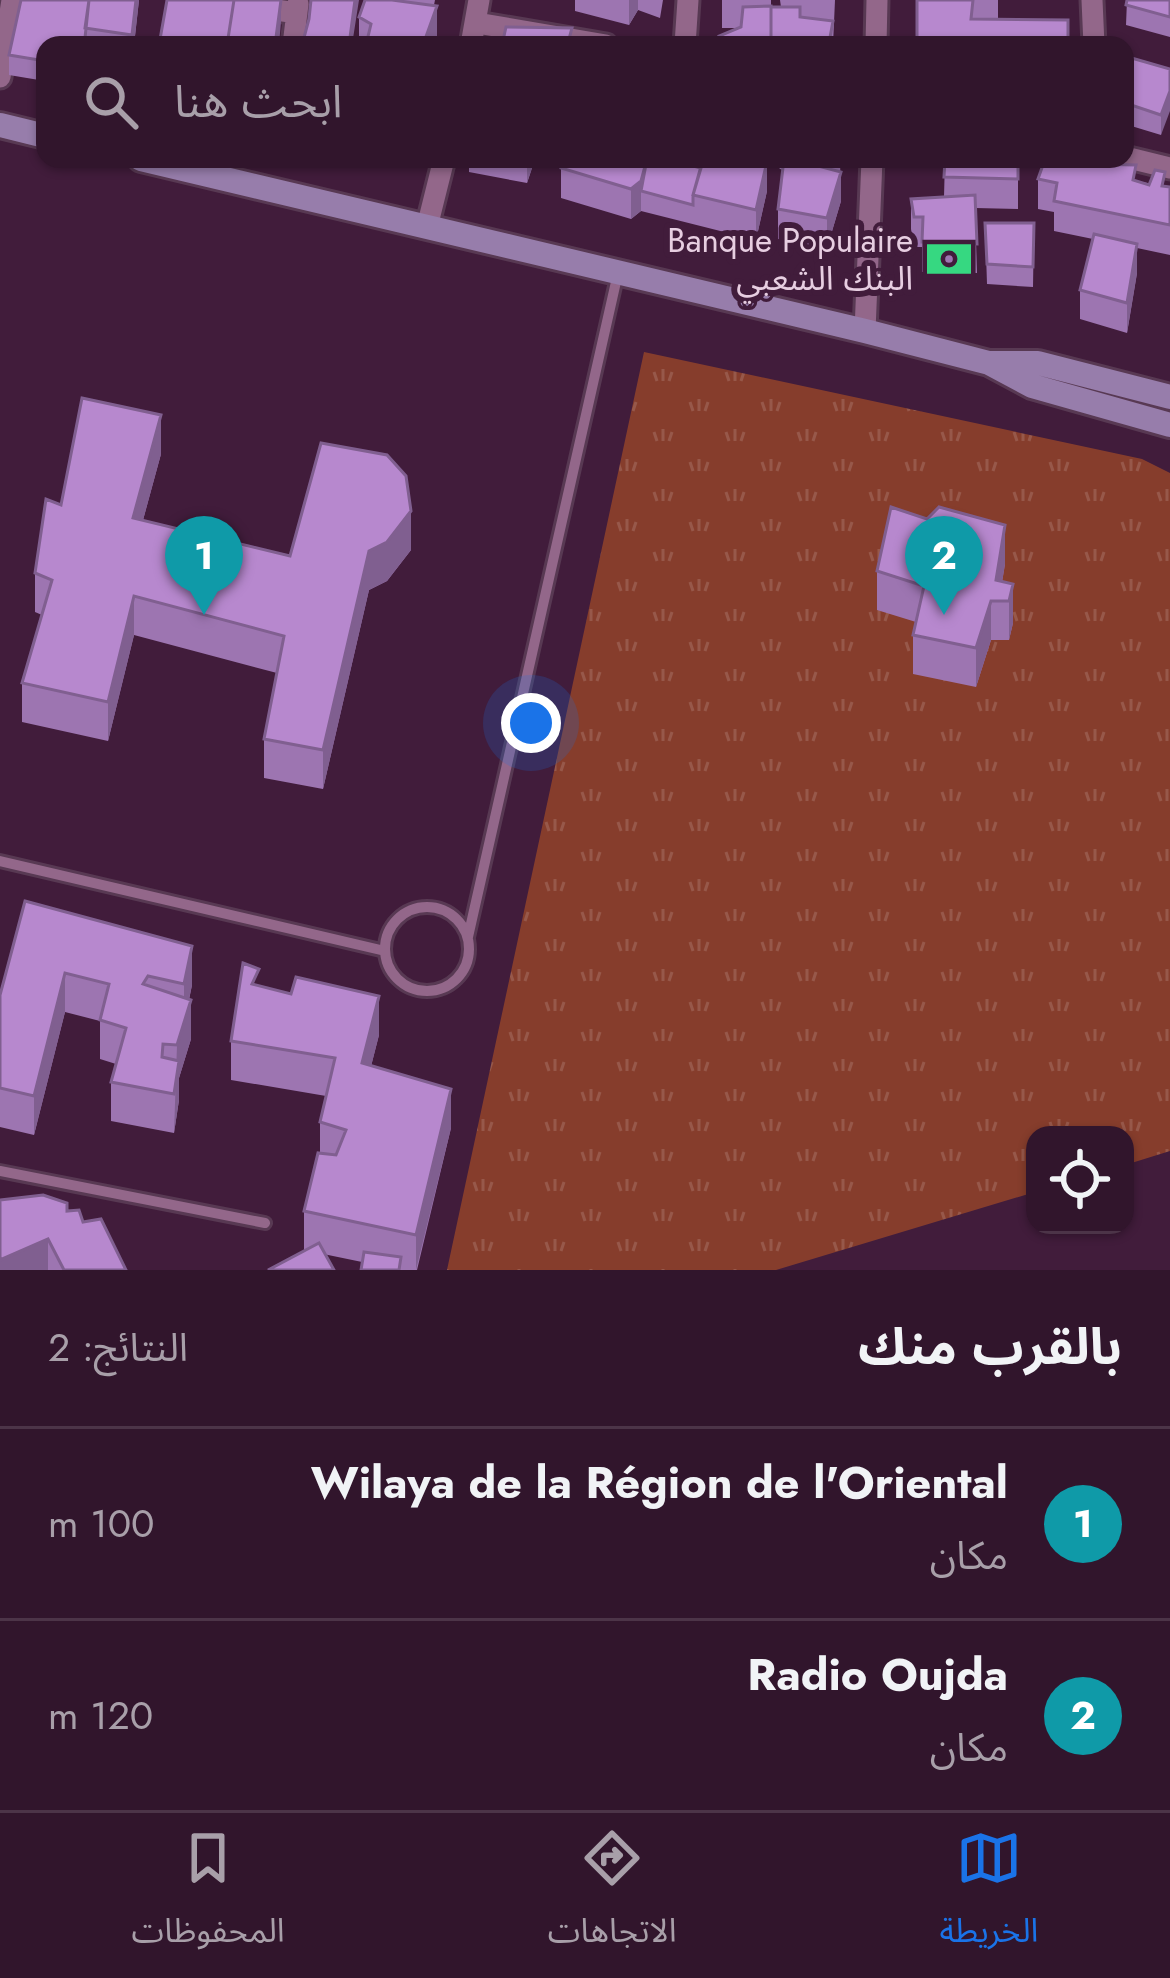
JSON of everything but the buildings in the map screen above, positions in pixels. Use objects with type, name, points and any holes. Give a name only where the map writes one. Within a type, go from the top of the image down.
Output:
[{"type":"main road","points":[[0,125],[36,134]]},
{"type":"main road","points":[[179,168],[989,363],[1032,386],[1170,425]]},
{"type":"main road","points":[[989,363],[1038,362],[1170,398]]},
{"type":"street","points":[[0,77],[12,0]]},
{"type":"street","points":[[206,0],[297,7]]},
{"type":"street","points":[[686,36],[688,0]]},
{"type":"street","points":[[876,36],[878,0]]},
{"type":"street","points":[[1093,0],[1094,36]]},
{"type":"street","points":[[476,23],[553,36]]},
{"type":"street","points":[[1134,159],[1170,168]]},
{"type":"street","points":[[427,227],[441,168]]},
{"type":"street","points":[[865,331],[872,168]]},
{"type":"lane","points":[[468,937],[449,914],[420,908],[394,923],[385,951],[398,980],[427,992],[442,989],[466,968],[468,937],[618,273]]},
{"type":"lane","points":[[0,861],[385,951]]},
{"type":"lane","points":[[0,1171],[265,1222]]},
{"type":"green space","points":[[644,352],[1142,459],[1170,473],[1170,1151],[1134,1162],[1134,1126],[1026,1126],[1026,1195],[776,1270],[447,1270]]},
{"type":"place","name":"Banque Populaire البنك الشعبي","points":[[949,259]]},
{"type":"place","name":"Wilaya de la Région de l'Oriental","points":[[204,615]]},
{"type":"place","name":"Radio Oujda","points":[[944,615]]}]
